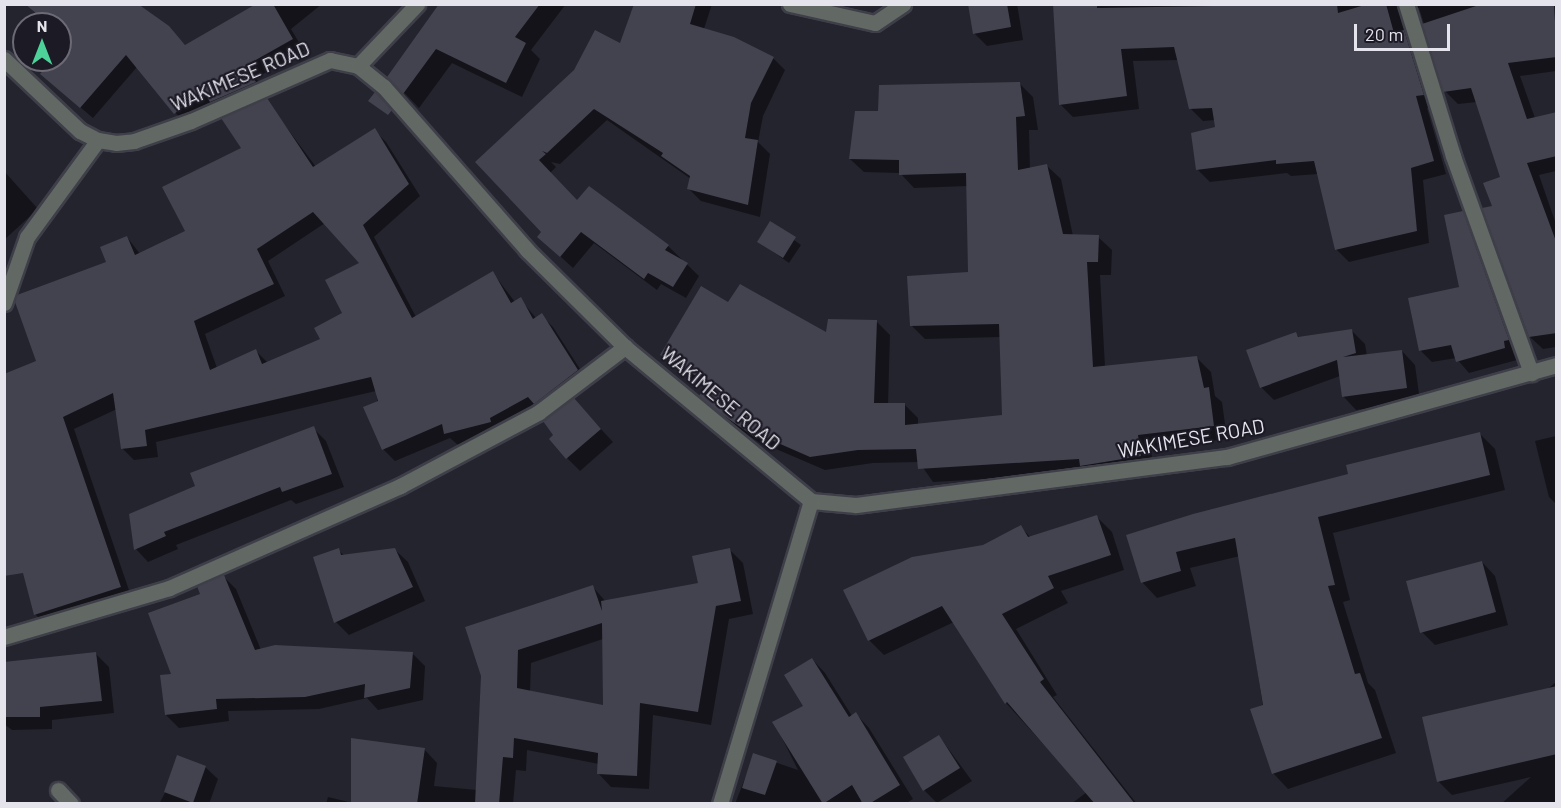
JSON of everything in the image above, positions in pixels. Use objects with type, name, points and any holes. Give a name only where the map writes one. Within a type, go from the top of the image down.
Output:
[{"type":"street","points":[[358,66],[417,4]]},
{"type":"street","points":[[790,4],[875,23],[903,4]]},
{"type":"street","points":[[1406,4],[1454,156],[1531,373]]},
{"type":"street","points":[[4,59],[80,131],[98,140],[27,237],[4,303]]},
{"type":"street","name":"WAKIMESE ROAD","points":[[98,140],[134,141],[150,136],[330,60],[358,66],[384,87],[527,250],[626,347],[811,501],[856,505],[1227,457],[1557,366]]},
{"type":"street","points":[[4,637],[169,588],[400,486],[539,412],[626,347]]},
{"type":"street","points":[[720,804],[811,501]]},
{"type":"street","points":[[58,790],[71,804]]},
{"type":"building","points":[[25,4],[138,4],[169,26],[185,45],[256,4],[273,4],[293,39],[245,66],[256,82],[210,102],[203,91],[174,114],[126,55],[80,108],[40,74],[42,72],[72,72],[72,12],[35,12]]},
{"type":"building","points":[[439,4],[540,4],[515,37],[526,43],[506,83],[436,49],[403,94],[387,77]]},
{"type":"building","points":[[634,4],[696,4],[690,24],[734,37],[774,57],[751,103],[745,138],[758,140],[748,205],[687,189],[690,176],[661,156],[663,153],[594,109],[547,153],[542,151],[546,154],[539,160],[577,200],[589,186],[669,245],[665,250],[688,263],[673,287],[648,273],[644,279],[581,232],[560,257],[537,237],[541,232],[475,162],[574,70],[595,30],[620,43]]},
{"type":"building","points":[[968,4],[1007,4],[1011,27],[973,34]]},
{"type":"building","points":[[1053,4],[1097,4],[1097,8],[1337,4],[1338,13],[1368,4],[1386,4],[1394,33],[1404,30],[1424,95],[1416,96],[1434,161],[1411,168],[1417,231],[1335,250],[1314,161],[1276,164],[1276,160],[1196,170],[1191,133],[1215,127],[1212,108],[1189,109],[1174,47],[1121,49],[1127,96],[1059,105]]},
{"type":"building","points":[[1482,4],[1554,4],[1557,57],[1508,63],[1527,119],[1557,112],[1557,156],[1527,163],[1557,244],[1557,333],[1529,337],[1482,208],[1492,206],[1483,183],[1500,177],[1471,88],[1443,92],[1422,24]]},
{"type":"building","points":[[1020,82],[1025,116],[1016,117],[1018,170],[1047,164],[1063,234],[1099,235],[1098,262],[1087,262],[1093,367],[1197,356],[1204,388],[1209,387],[1214,426],[1138,435],[1141,456],[1080,466],[1079,459],[918,469],[916,449],[858,450],[810,457],[755,433],[753,436],[699,396],[708,383],[660,355],[701,286],[728,302],[740,284],[826,332],[828,319],[877,320],[874,403],[905,403],[905,425],[1002,415],[999,324],[910,326],[907,276],[968,272],[966,173],[899,175],[899,160],[849,159],[855,111],[878,111],[879,85]]},
{"type":"building","points":[[375,92],[392,110],[388,115],[368,101]]},
{"type":"building","points":[[267,98],[313,167],[375,128],[409,184],[363,225],[412,318],[493,271],[511,303],[521,297],[533,319],[542,313],[578,370],[534,404],[528,397],[490,418],[491,422],[444,434],[442,424],[382,450],[363,407],[378,401],[371,377],[145,430],[147,446],[121,449],[113,393],[63,417],[121,587],[34,615],[23,573],[4,576],[4,374],[36,361],[15,302],[17,295],[106,262],[100,247],[127,236],[135,255],[185,231],[162,187],[241,148],[221,118]],"holes":[[[313,212],[359,263],[325,280],[342,313],[314,328],[320,339],[262,364],[256,349],[210,370],[194,321],[274,284],[257,249]]]},
{"type":"building","points":[[1463,211],[1509,340],[1504,341],[1505,348],[1456,362],[1451,345],[1419,351],[1408,298],[1459,287],[1444,215]]},
{"type":"building","points":[[770,221],[796,237],[783,258],[757,242]]},
{"type":"building","points":[[1352,329],[1356,353],[1343,357],[1402,350],[1407,388],[1342,397],[1337,360],[1260,388],[1246,350],[1296,332],[1298,337]]},
{"type":"building","points":[[574,398],[601,429],[566,459],[549,439],[553,435],[543,421]]},
{"type":"building","points":[[314,426],[332,474],[282,492],[280,487],[164,532],[166,536],[134,550],[129,514],[195,486],[190,473]]},
{"type":"building","points":[[1480,432],[1490,475],[1318,517],[1335,585],[1328,586],[1355,674],[1360,673],[1382,738],[1272,774],[1250,709],[1263,705],[1235,538],[1176,552],[1181,571],[1141,583],[1126,535],[1193,514],[1348,474],[1346,465]]},
{"type":"building","points":[[1097,515],[1111,555],[1048,576],[1054,588],[1002,614],[1044,679],[1040,682],[1135,804],[1095,804],[1007,702],[1005,704],[942,606],[868,641],[843,590],[912,557],[983,545],[1021,525],[1028,537]]},
{"type":"building","points":[[339,548],[341,555],[395,548],[413,587],[334,623],[313,557]]},
{"type":"building","points":[[730,548],[741,601],[716,606],[698,712],[640,703],[637,776],[597,774],[598,753],[514,738],[513,758],[503,757],[499,804],[475,804],[481,676],[465,627],[593,585],[602,611],[601,601],[698,583],[692,556]],"holes":[[[602,623],[603,705],[517,688],[518,650]]]},
{"type":"building","points":[[1482,561],[1496,612],[1420,633],[1406,581]]},
{"type":"building","points":[[224,575],[255,650],[275,645],[413,652],[410,688],[364,698],[365,684],[305,697],[216,699],[217,709],[165,715],[160,675],[171,674],[148,613],[200,594],[197,586]]},
{"type":"building","points":[[96,652],[102,701],[40,707],[40,717],[4,717],[4,662]]},
{"type":"building","points":[[812,658],[849,717],[856,712],[900,785],[869,804],[863,804],[852,785],[823,804],[772,722],[803,706],[784,675]]},
{"type":"building","points":[[1557,686],[1557,754],[1437,782],[1422,717]]},
{"type":"building","points":[[939,735],[960,768],[923,791],[903,757]]},
{"type":"building","points":[[351,738],[425,748],[417,804],[351,804]]},
{"type":"building","points":[[753,753],[777,761],[765,795],[742,788]]},
{"type":"building","points":[[177,755],[206,766],[193,803],[164,792]]}]
